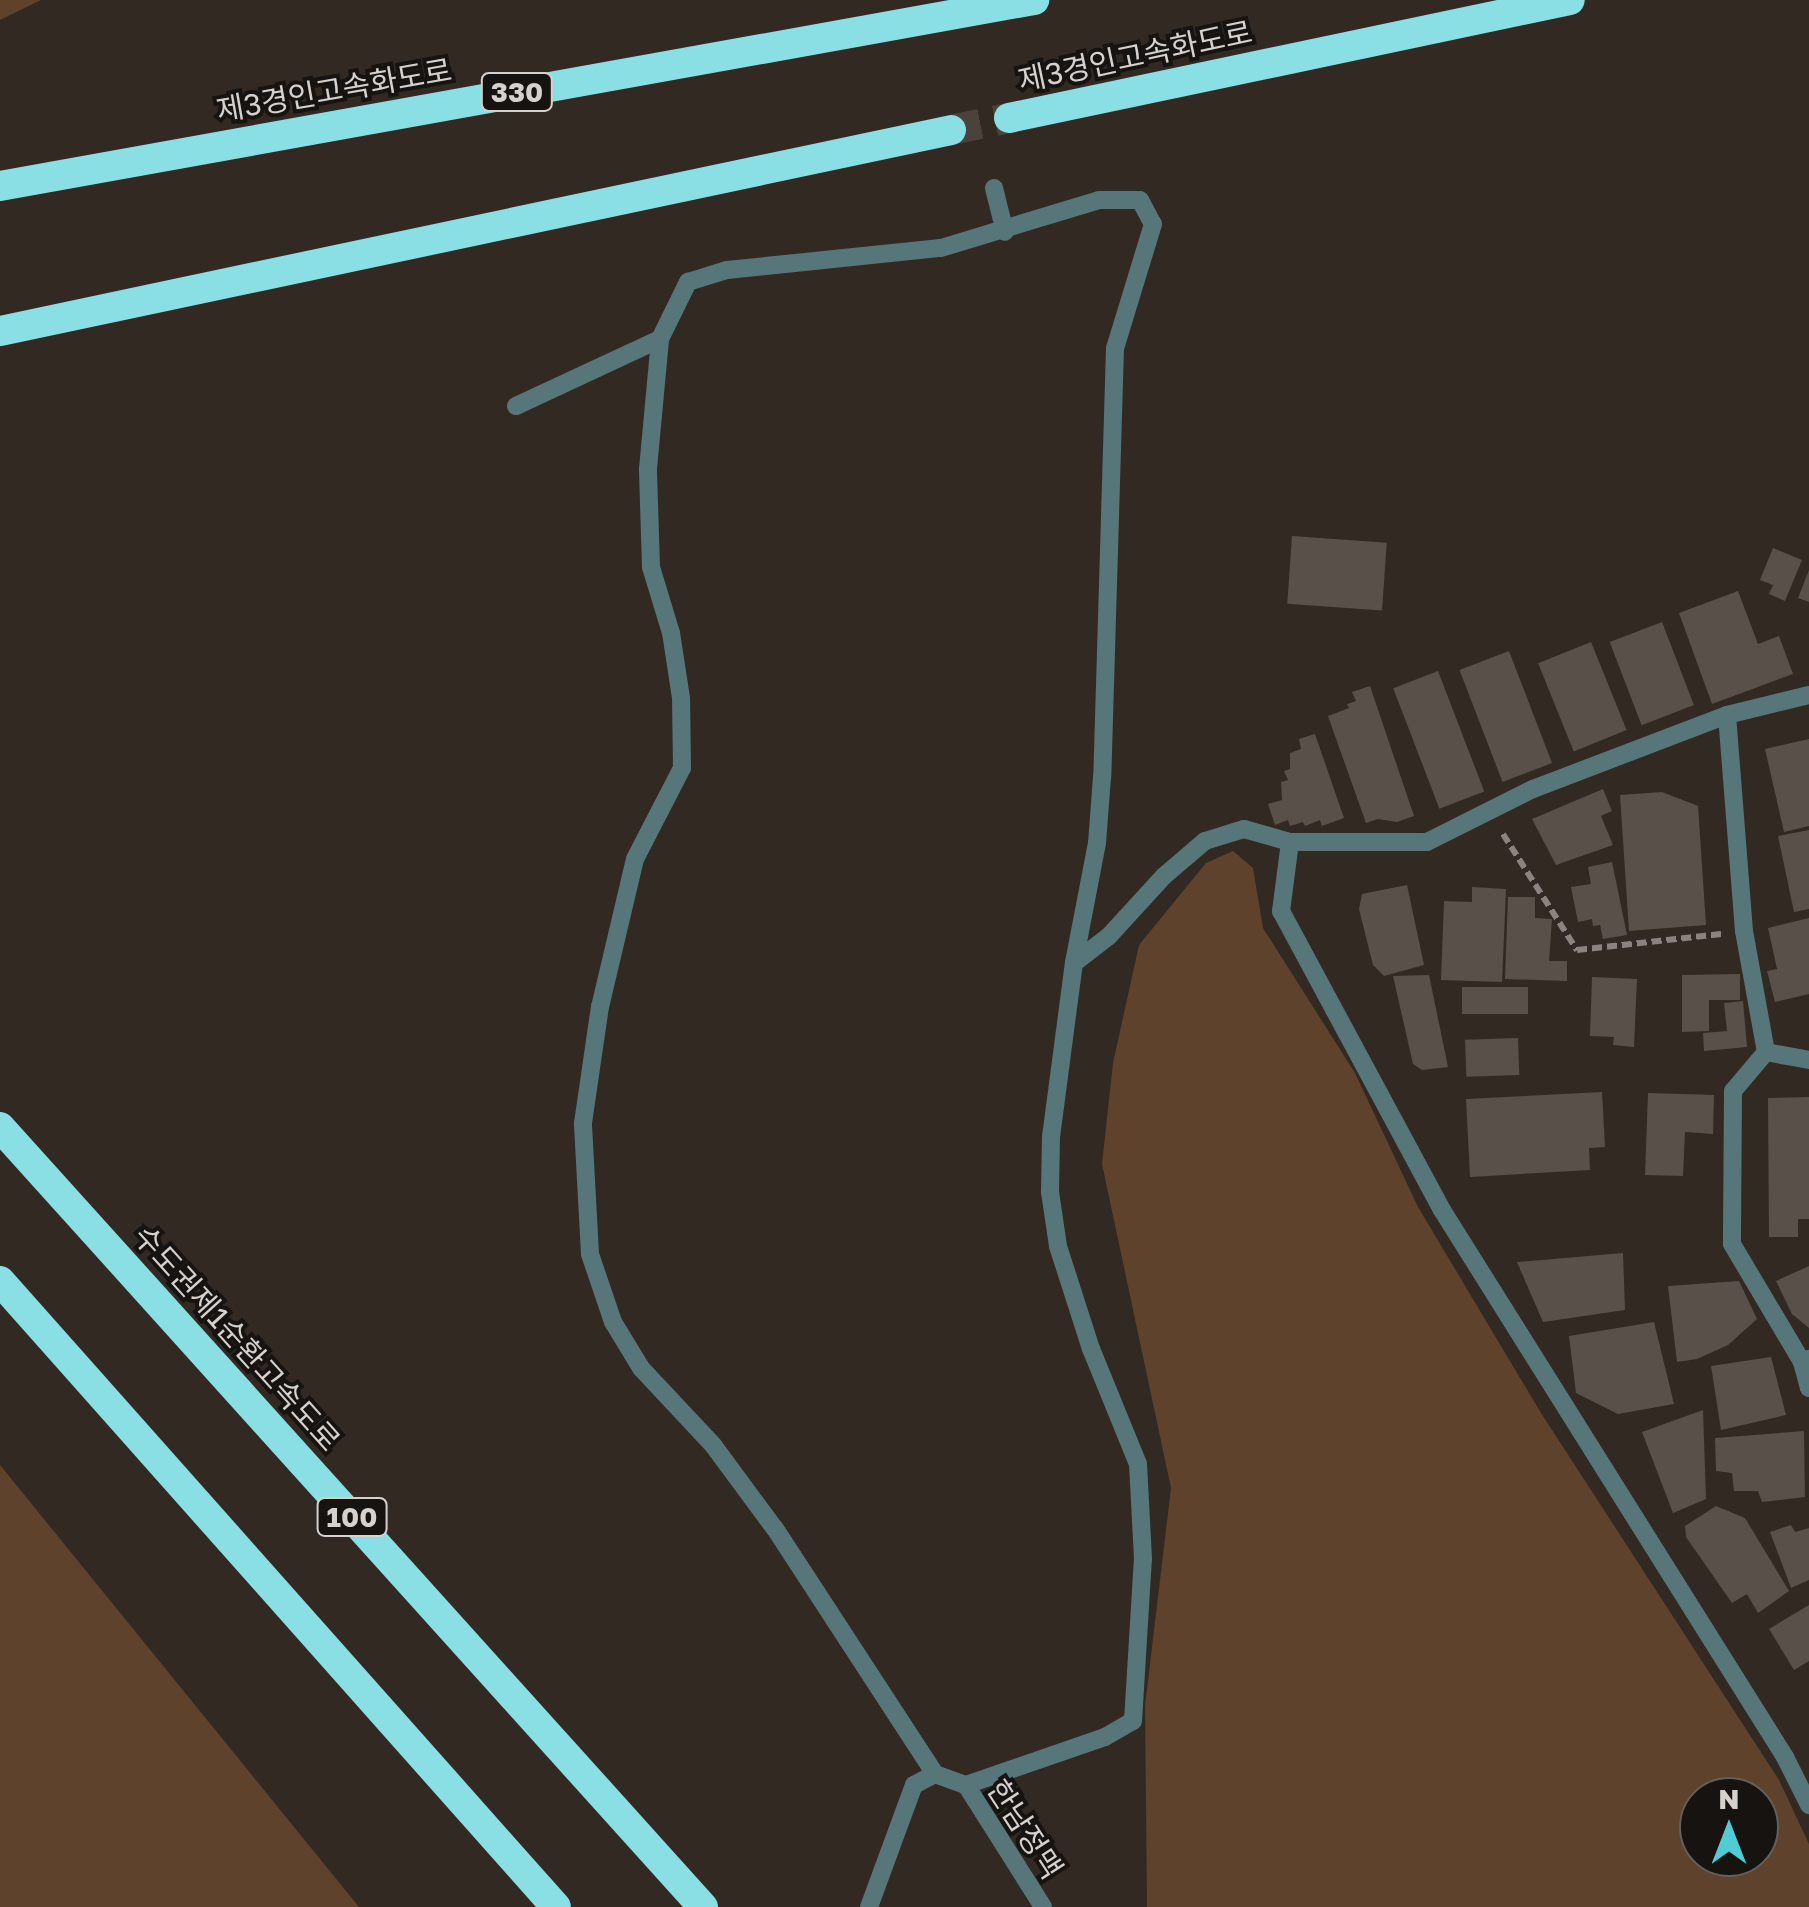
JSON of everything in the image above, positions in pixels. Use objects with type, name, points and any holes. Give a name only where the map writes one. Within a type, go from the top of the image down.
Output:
[{"type":"highway","name":"제3경인고속화도로","points":[[0,186],[1034,0]]},
{"type":"highway","name":"제3경인고속화도로","points":[[1009,118],[1570,0]]},
{"type":"highway","points":[[0,331],[951,130]]},
{"type":"highway","name":"수도권제1순환고속도로","points":[[0,1128],[703,1907]]},
{"type":"highway","points":[[0,1281],[556,1907]]},
{"type":"lane","points":[[994,188],[1005,232]]},
{"type":"lane","points":[[868,1907],[914,1785],[935,1774],[775,1529],[713,1445],[641,1368],[613,1322],[590,1254],[583,1124],[600,1007],[636,858],[682,768],[680,698],[671,633],[651,567],[648,469],[660,339],[688,282],[727,270],[941,248],[1005,232],[1099,200],[1140,200],[1153,224],[1115,348],[1097,843],[1074,963],[1050,1137],[1050,1192],[1058,1246],[1090,1349],[1138,1464],[1143,1559],[1133,1721],[1105,1737],[966,1786]]},
{"type":"lane","points":[[516,406],[660,339]]},
{"type":"lane","points":[[1074,963],[1108,936],[1164,876],[1204,841],[1244,829],[1290,842],[1427,842],[1533,790],[1726,715],[1809,695]]},
{"type":"lane","points":[[1726,715],[1744,931],[1766,1052]]},
{"type":"lane","points":[[1290,842],[1280,911],[1442,1210],[1786,1758],[1809,1806]]},
{"type":"lane","points":[[1766,1052],[1809,1060]]},
{"type":"lane","points":[[1766,1052],[1733,1091],[1732,1244],[1805,1360],[1809,1388]]},
{"type":"lane","name":"한남정맥","points":[[935,1774],[966,1786],[1043,1907]]},
{"type":"path","points":[[1488,812],[1577,950],[1744,931]]},
{"type":"shaded area","points":[[0,0],[41,0],[0,20]]},
{"type":"shaded area","points":[[1233,851],[1253,868],[1263,928],[1355,1073],[1418,1207],[1541,1413],[1777,1777],[1679,1777],[1679,1877],[1779,1877],[1779,1780],[1809,1844],[1809,1907],[1147,1907],[1145,1706],[1171,1488],[1102,1164],[1113,1063],[1139,945],[1206,863]]},
{"type":"shaded area","points":[[0,1465],[359,1907],[0,1907]]},
{"type":"building","points":[[1292,536],[1387,543],[1382,610],[1287,604]]},
{"type":"building","points":[[1773,548],[1802,560],[1785,601],[1769,594],[1773,585],[1760,580]]},
{"type":"building","points":[[1809,570],[1809,602],[1798,598]]},
{"type":"building","points":[[1738,591],[1758,644],[1779,636],[1793,674],[1712,704],[1679,613]]},
{"type":"building","points":[[1662,622],[1694,705],[1642,725],[1610,642]]},
{"type":"building","points":[[1591,642],[1627,730],[1574,751],[1538,663]]},
{"type":"building","points":[[1509,651],[1552,763],[1503,782],[1460,670]]},
{"type":"building","points":[[1438,671],[1484,791],[1439,809],[1393,688]]},
{"type":"building","points":[[1370,686],[1414,816],[1397,822],[1378,819],[1366,823],[1328,716],[1349,708],[1347,704],[1356,701],[1352,692]]},
{"type":"building","points":[[1315,734],[1344,818],[1322,826],[1320,820],[1305,826],[1303,822],[1290,826],[1288,820],[1275,825],[1268,804],[1282,800],[1281,782],[1288,780],[1284,771],[1290,769],[1290,753],[1301,749],[1299,739]]},
{"type":"building","points":[[1809,739],[1809,826],[1784,832],[1765,749]]},
{"type":"building","points":[[1603,789],[1612,811],[1601,816],[1613,845],[1556,865],[1532,819]]},
{"type":"building","points":[[1662,792],[1698,806],[1706,925],[1629,931],[1620,795]]},
{"type":"building","points":[[1809,830],[1809,909],[1794,912],[1778,836]]},
{"type":"building","points":[[1612,862],[1627,935],[1603,939],[1600,925],[1593,926],[1592,919],[1578,922],[1571,887],[1591,884],[1588,867]]},
{"type":"building","points":[[1407,885],[1424,965],[1384,976],[1373,965],[1359,909],[1362,894]]},
{"type":"building","points":[[1472,887],[1506,889],[1502,982],[1441,980],[1444,901],[1472,902]]},
{"type":"building","points":[[1508,897],[1535,897],[1535,918],[1552,919],[1549,961],[1567,961],[1567,981],[1505,979]]},
{"type":"building","points":[[1809,918],[1809,994],[1775,1002],[1767,971],[1777,969],[1768,928]]},
{"type":"building","points":[[1740,974],[1740,1000],[1709,1000],[1709,1031],[1682,1032],[1682,975]]},
{"type":"building","points":[[1429,975],[1448,1067],[1422,1070],[1413,1064],[1393,976]]},
{"type":"building","points":[[1592,977],[1637,979],[1634,1047],[1613,1045],[1614,1037],[1590,1036]]},
{"type":"building","points":[[1462,987],[1528,987],[1528,1014],[1462,1014]]},
{"type":"building","points":[[1743,1001],[1747,1047],[1704,1051],[1703,1033],[1727,1031],[1724,1003]]},
{"type":"building","points":[[1518,1038],[1519,1075],[1466,1077],[1465,1040]]},
{"type":"building","points":[[1602,1092],[1605,1147],[1589,1148],[1590,1170],[1470,1177],[1466,1099]]},
{"type":"building","points":[[1648,1093],[1714,1095],[1713,1134],[1685,1132],[1683,1176],[1645,1175]]},
{"type":"building","points":[[1809,1097],[1809,1219],[1798,1219],[1798,1237],[1769,1237],[1768,1098]]},
{"type":"building","points":[[1623,1253],[1625,1310],[1543,1322],[1517,1262]]},
{"type":"building","points":[[1809,1266],[1809,1328],[1792,1314],[1776,1281]]},
{"type":"building","points":[[1739,1281],[1757,1319],[1728,1345],[1697,1359],[1677,1362],[1668,1286]]},
{"type":"building","points":[[1654,1322],[1674,1404],[1618,1414],[1576,1393],[1569,1336]]},
{"type":"building","points":[[1771,1357],[1786,1415],[1721,1430],[1711,1366]]},
{"type":"building","points":[[1703,1410],[1706,1499],[1673,1513],[1642,1432]]},
{"type":"building","points":[[1804,1431],[1805,1497],[1762,1502],[1758,1491],[1734,1491],[1732,1473],[1716,1471],[1715,1438]]},
{"type":"building","points":[[1716,1506],[1745,1518],[1789,1591],[1758,1613],[1747,1594],[1732,1603],[1686,1537],[1685,1526]]},
{"type":"building","points":[[1791,1525],[1795,1532],[1809,1528],[1809,1580],[1791,1588],[1770,1532]]},
{"type":"building","points":[[1809,1605],[1809,1661],[1794,1670],[1769,1629]]},
{"type":"tunnel","points":[[951,130],[1009,118]]}]
